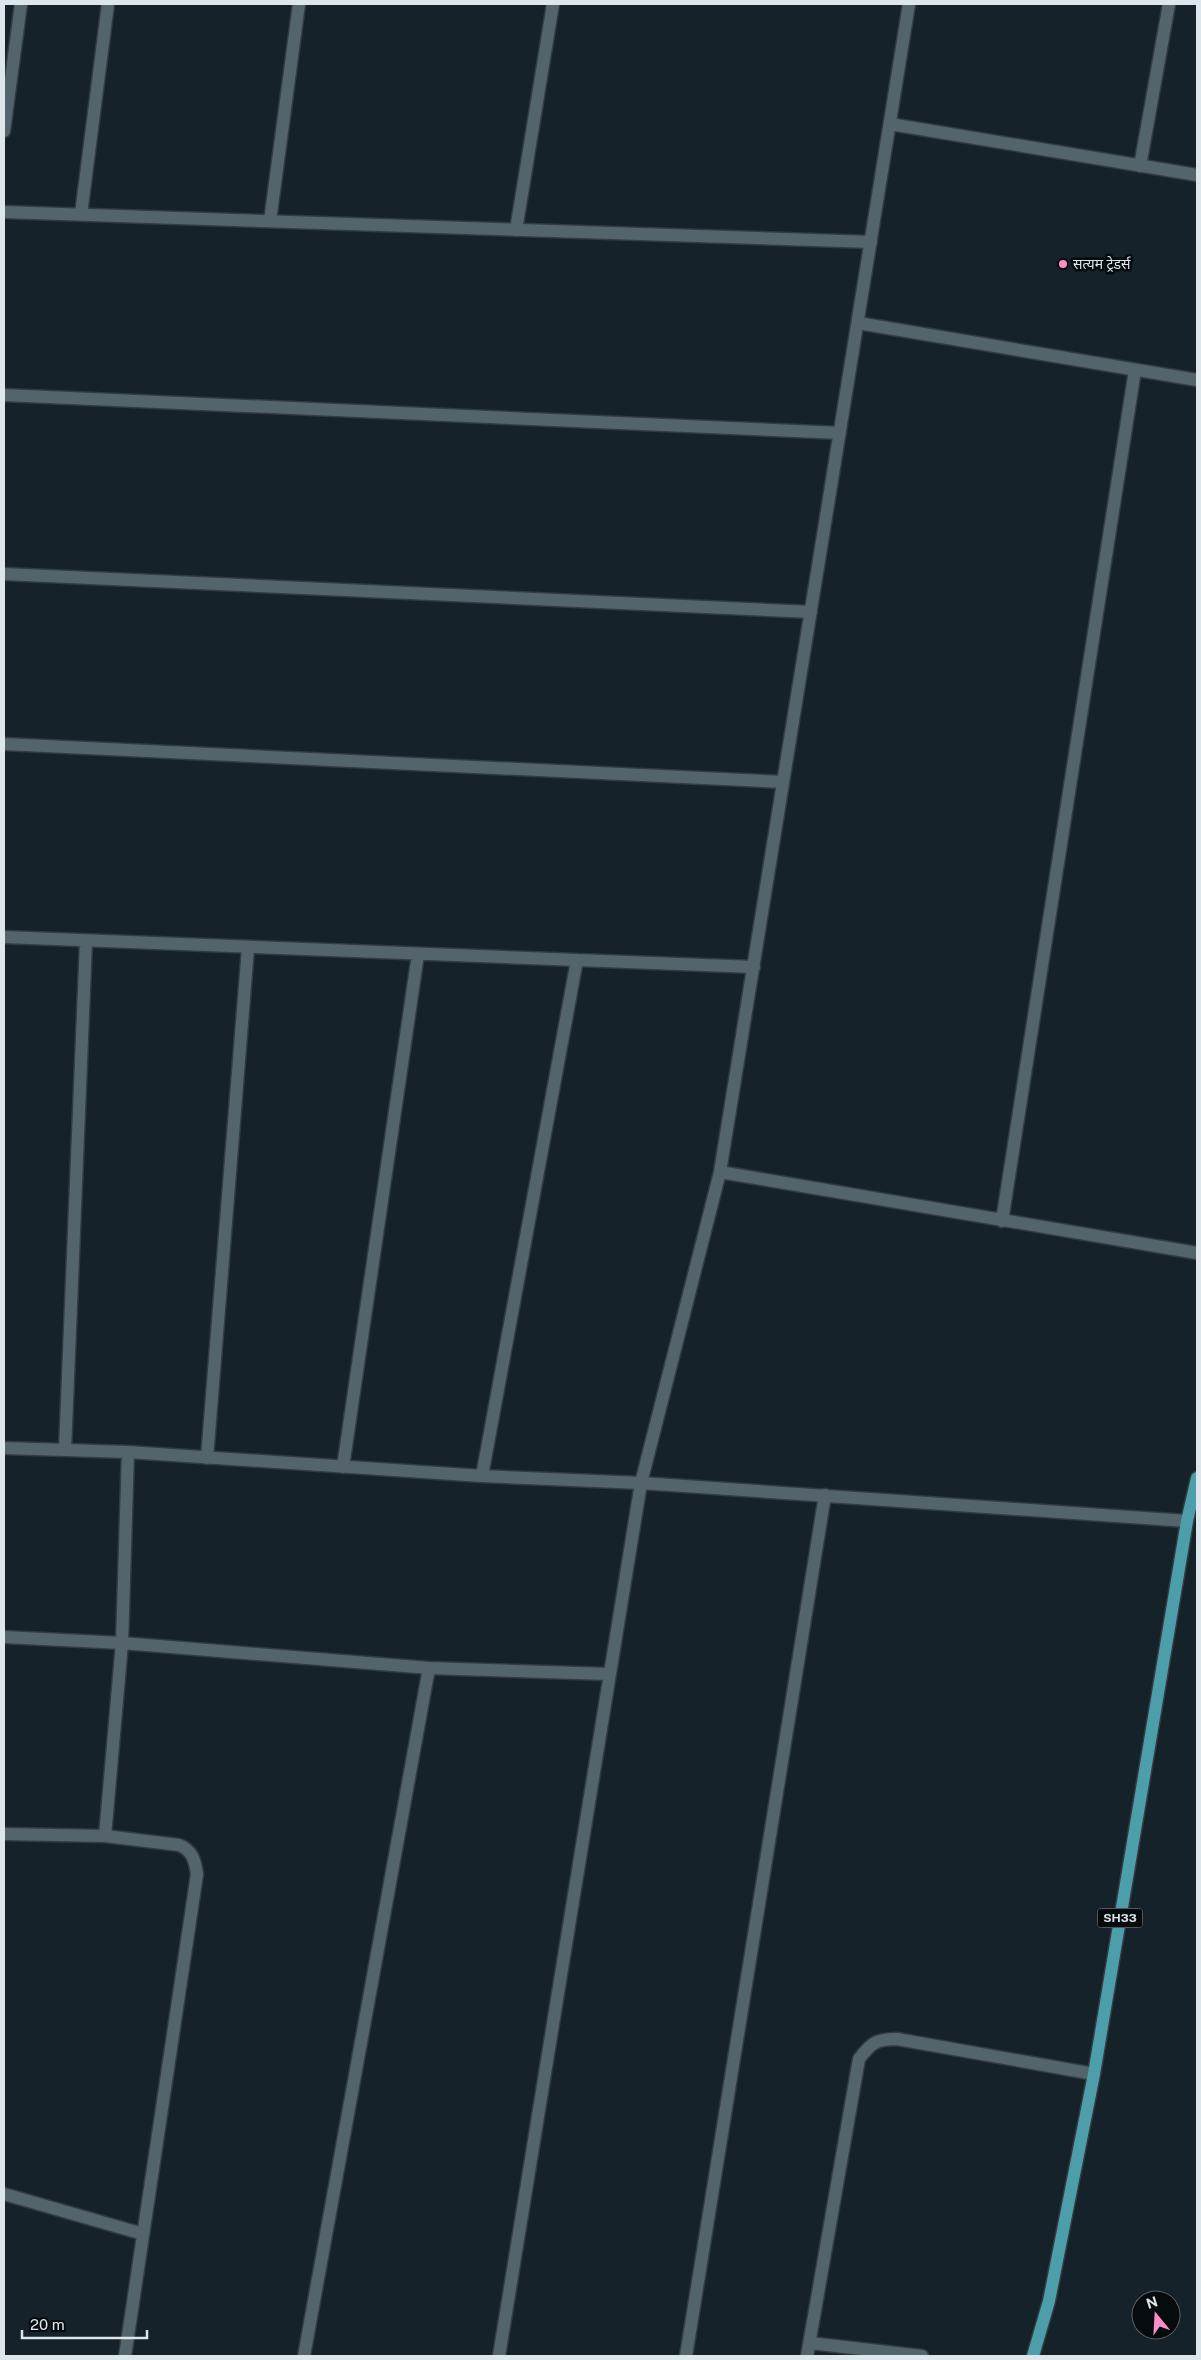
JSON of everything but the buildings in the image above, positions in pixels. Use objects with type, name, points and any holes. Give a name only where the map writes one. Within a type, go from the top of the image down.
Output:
[{"type":"main road","name":"SH33","points":[[1033,2356],[1049,2301],[1094,2074],[1187,1521],[1197,1478]]},
{"type":"street","points":[[4,131],[8,63],[21,4]]},
{"type":"street","points":[[81,214],[108,4]]},
{"type":"street","points":[[270,221],[298,4]]},
{"type":"street","points":[[516,230],[553,4]]},
{"type":"street","points":[[499,2356],[608,1674],[641,1483],[720,1172],[909,4]]},
{"type":"street","points":[[1140,166],[1169,4]]},
{"type":"street","points":[[890,124],[1197,175]]},
{"type":"street","points":[[4,212],[871,242]]},
{"type":"street","points":[[858,323],[1197,380]]},
{"type":"street","points":[[1002,1221],[1135,370]]},
{"type":"street","points":[[4,395],[840,432]]},
{"type":"street","points":[[4,574],[811,612]]},
{"type":"street","points":[[4,744],[783,782]]},
{"type":"street","points":[[4,937],[754,967]]},
{"type":"street","points":[[65,1450],[86,940]]},
{"type":"street","points":[[207,1458],[248,948]]},
{"type":"street","points":[[343,1467],[418,954]]},
{"type":"street","points":[[482,1476],[577,960]]},
{"type":"street","points":[[720,1172],[1197,1253]]},
{"type":"street","points":[[4,1448],[128,1452],[482,1476],[641,1483],[1187,1521]]},
{"type":"street","points":[[106,1836],[122,1643],[128,1452]]},
{"type":"street","points":[[686,2356],[825,1495]]},
{"type":"street","points":[[4,1637],[122,1643],[429,1668],[608,1674]]},
{"type":"street","points":[[304,2356],[429,1668]]},
{"type":"street","points":[[4,1834],[106,1836],[179,1845],[188,1848],[195,1860],[197,1874],[125,2356]]},
{"type":"street","points":[[807,2356],[859,2060],[869,2045],[884,2039],[897,2039],[1094,2074]]},
{"type":"street","points":[[4,2194],[143,2234]]},
{"type":"street","points":[[810,2343],[922,2356]]},
{"type":"place","name":"सत्यम ट्रेडर्स","points":[[1063,264]]}]
